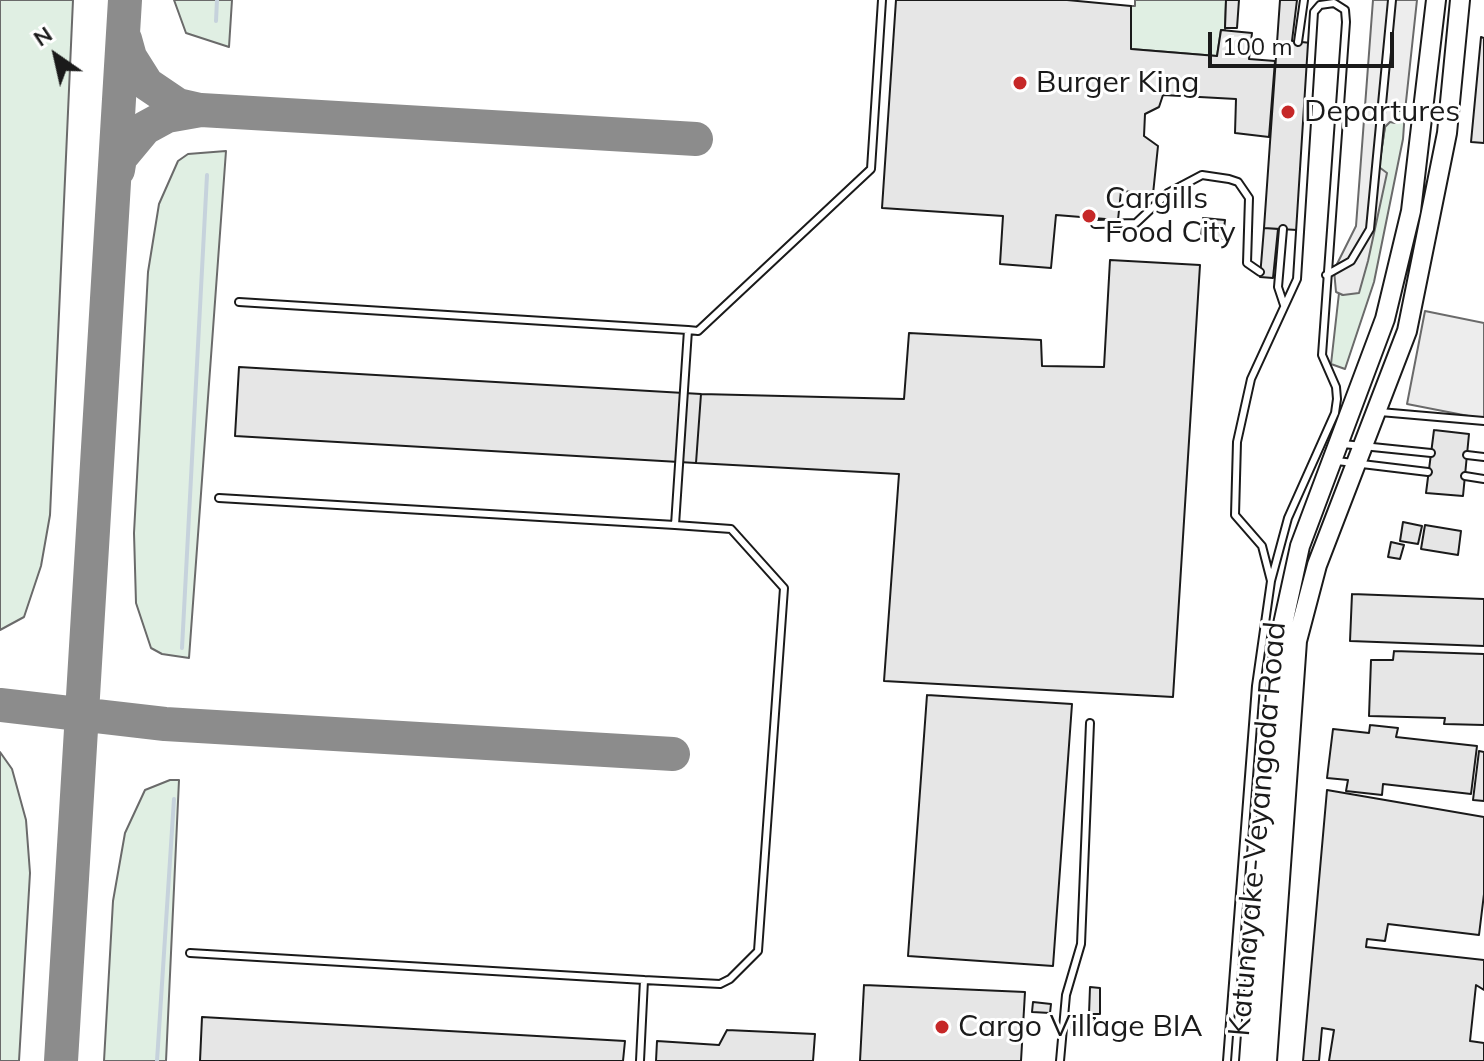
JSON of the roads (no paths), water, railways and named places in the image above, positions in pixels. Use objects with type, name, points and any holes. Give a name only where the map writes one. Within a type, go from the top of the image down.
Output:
[{"type":"main road","name":"Katunayake-Veyangoda Road","points":[[1249,1061],[1280,638],[1300,546],[1385,319],[1411,211],[1436,0]]},
{"type":"main road","name":"Katunayake-Veyangoda Road","points":[[1267,1061],[1297,641],[1317,565],[1407,331],[1447,133],[1460,0]]},
{"type":"lane","points":[[239,302],[698,331],[871,169],[882,0]]},
{"type":"lane","points":[[1298,42],[1304,0]]},
{"type":"lane","points":[[1227,1061],[1256,686],[1271,581],[1288,518],[1335,413],[1336,387],[1322,355],[1346,22],[1345,0]]},
{"type":"lane","points":[[1326,275],[1351,261],[1370,229],[1392,0]]},
{"type":"lane","points":[[1271,581],[1262,546],[1241,523],[1233,503],[1245,398],[1297,279],[1314,12],[1320,5],[1334,3],[1345,10]]},
{"type":"lane","points":[[1095,224],[1136,223],[1168,193],[1202,175],[1229,179],[1238,182],[1249,198],[1247,263],[1260,272]]},
{"type":"lane","points":[[1283,229],[1275,279],[1284,305]]},
{"type":"lane","points":[[675,525],[688,330]]},
{"type":"lane","points":[[1377,412],[1484,421]]},
{"type":"lane","points":[[1336,452],[1428,472]]},
{"type":"lane","points":[[1336,452],[1360,455],[1431,453]]},
{"type":"lane","points":[[1467,455],[1484,457]]},
{"type":"lane","points":[[1465,476],[1484,479]]},
{"type":"lane","points":[[190,953],[720,984],[730,979],[758,951],[784,588],[731,529],[219,498]]},
{"type":"lane","points":[[1060,1061],[1066,995],[1081,944],[1090,723]]},
{"type":"lane","points":[[640,1061],[644,980]]},
{"type":"waterway","points":[[216,21],[217,0]]},
{"type":"waterway","points":[[182,648],[207,175]]},
{"type":"waterway","points":[[157,1061],[174,799]]},
{"type":"place","name":"Burger King","points":[[1020,83]]},
{"type":"place","name":"Departures","points":[[1288,112]]},
{"type":"place","name":"Cargills Food City","points":[[1089,216]]},
{"type":"place","name":"Cargo Village BIA","points":[[942,1027]]}]
